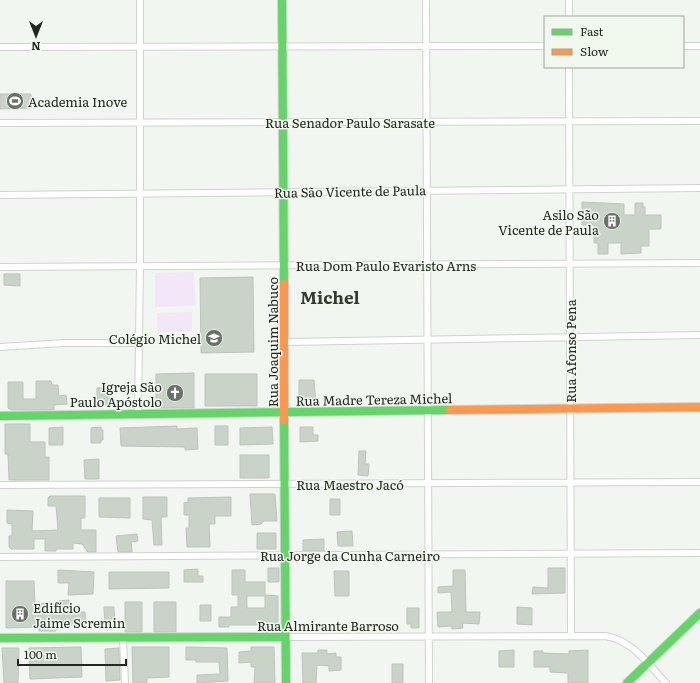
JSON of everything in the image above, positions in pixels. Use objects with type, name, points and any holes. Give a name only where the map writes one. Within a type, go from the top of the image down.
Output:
[{"type":"main road","name":"Rua Joaquim Nabuco","points":[[282,0],[286,683]]},
{"type":"main road","name":"Rua Madre Tereza Michel","points":[[0,416],[700,407]]},
{"type":"main road","points":[[627,683],[700,613]]},
{"type":"main road","name":"Rua Almirante Barroso","points":[[0,638],[285,637]]},
{"type":"street","points":[[138,414],[140,343],[140,0]]},
{"type":"street","points":[[426,0],[429,683]]},
{"type":"street","points":[[569,0],[569,16]]},
{"type":"street","points":[[0,47],[544,46]]},
{"type":"street","points":[[684,46],[700,46]]},
{"type":"street","name":"Rua Afonso Pena","points":[[569,68],[571,636]]},
{"type":"street","name":"Rua Senador Paulo Sarasate","points":[[0,123],[700,121]]},
{"type":"street","name":"Rua São Vicente de Paula","points":[[0,195],[700,188]]},
{"type":"street","name":"Rua Dom Paulo Evaristo Arns","points":[[0,267],[700,263]]},
{"type":"street","points":[[284,342],[700,335]]},
{"type":"street","points":[[0,347],[64,343],[140,343]]},
{"type":"street","name":"Rua Maestro Jacó","points":[[0,486],[700,482]]},
{"type":"street","name":"Rua Jorge da Cunha Carneiro","points":[[0,557],[700,553]]},
{"type":"street","name":"Rua Almirante Barroso","points":[[285,637],[595,635],[614,638],[630,646],[666,683]]},
{"type":"street","points":[[123,638],[125,683]]},
{"type":"shaded area","points":[[194,272],[195,306],[155,307],[155,273]]},
{"type":"shaded area","points":[[192,312],[192,331],[158,332],[157,313]]},
{"type":"building","name":"Academia Inove","points":[[0,94],[31,94],[31,108],[0,109]]},
{"type":"building","name":"Asilo São Vicente de Paula","points":[[582,202],[624,204],[624,215],[635,215],[635,203],[643,203],[643,207],[645,207],[645,215],[661,215],[661,229],[649,229],[649,246],[641,246],[641,253],[621,254],[621,243],[608,243],[608,254],[598,254],[598,243],[594,243],[594,225],[582,225]]},
{"type":"building","points":[[4,274],[20,274],[20,286],[4,285]]},
{"type":"building","points":[[253,277],[254,352],[201,353],[200,278]]},
{"type":"building","name":"Igreja São Paulo Apóstolo","points":[[194,373],[194,408],[156,408],[156,374]]},
{"type":"building","points":[[205,374],[257,374],[257,406],[205,406]]},
{"type":"building","points":[[299,380],[314,380],[316,405],[299,405]]},
{"type":"building","points":[[36,381],[51,381],[52,385],[58,385],[59,396],[66,395],[67,404],[54,405],[54,410],[11,410],[8,408],[8,382],[23,382],[23,399],[36,399]]},
{"type":"building","points":[[97,388],[110,388],[110,405],[97,405]]},
{"type":"building","points":[[5,424],[30,424],[30,442],[45,442],[45,457],[49,457],[49,480],[9,480],[8,454],[5,454]]},
{"type":"building","points":[[177,426],[177,429],[197,428],[198,449],[185,450],[185,447],[121,446],[120,428]]},
{"type":"building","points":[[215,426],[228,426],[228,445],[215,445]]},
{"type":"building","points":[[63,427],[63,445],[49,445],[49,428]]},
{"type":"building","points":[[101,427],[101,430],[103,430],[103,440],[101,440],[101,443],[91,443],[91,428]]},
{"type":"building","points":[[272,427],[273,444],[240,445],[240,428]]},
{"type":"building","points":[[300,427],[313,427],[313,435],[318,435],[318,441],[300,442]]},
{"type":"building","points":[[359,451],[366,451],[365,464],[369,464],[368,476],[358,475]]},
{"type":"building","points":[[240,455],[269,455],[269,478],[240,478]]},
{"type":"building","points":[[99,459],[99,479],[85,479],[84,460]]},
{"type":"building","points":[[250,494],[275,494],[277,521],[264,521],[261,524],[252,525]]},
{"type":"building","points":[[50,496],[85,496],[85,518],[81,518],[81,530],[96,530],[96,552],[88,552],[82,544],[73,543],[73,549],[56,549],[56,551],[45,551],[45,539],[34,539],[34,549],[11,549],[9,547],[9,536],[12,536],[12,524],[7,523],[7,510],[33,511],[32,531],[58,530],[56,506],[48,506],[48,498]]},
{"type":"building","points":[[143,497],[167,497],[167,517],[161,517],[162,545],[154,545],[152,520],[143,519]]},
{"type":"building","points":[[231,497],[231,516],[215,516],[215,524],[209,524],[210,547],[187,547],[186,528],[189,528],[189,515],[184,515],[184,503],[188,502],[188,498]]},
{"type":"building","points":[[99,498],[130,498],[130,518],[99,517]]},
{"type":"building","points":[[330,499],[340,499],[340,515],[330,515]]},
{"type":"building","points":[[352,531],[353,546],[338,546],[337,532]]},
{"type":"building","points":[[257,533],[276,533],[276,549],[257,549]]},
{"type":"building","points":[[137,534],[138,541],[131,542],[132,552],[118,552],[116,536]]},
{"type":"building","points":[[324,539],[324,551],[303,551],[303,540]]},
{"type":"building","points":[[268,568],[279,568],[279,582],[268,582]]},
{"type":"building","points":[[548,568],[565,568],[565,593],[532,594],[533,587],[548,588]]},
{"type":"building","points":[[198,569],[198,576],[203,576],[203,582],[184,582],[184,570]]},
{"type":"building","points":[[58,570],[94,572],[93,594],[68,595],[69,583],[58,583]]},
{"type":"building","points":[[232,570],[245,570],[245,582],[265,582],[265,595],[278,596],[278,631],[264,631],[265,625],[229,625],[229,627],[219,627],[219,617],[231,617],[231,607],[238,607],[238,595],[232,595]],"holes":[[[247,596],[265,596],[265,608],[247,608]]]},
{"type":"building","points":[[453,570],[465,570],[466,612],[480,612],[479,624],[462,623],[463,628],[452,629],[452,626],[438,627],[437,612],[452,612],[451,592],[438,593],[438,587],[453,586]]},
{"type":"building","points":[[334,571],[349,571],[349,596],[335,596]]},
{"type":"building","points":[[109,572],[169,572],[169,588],[109,589]]},
{"type":"building","points":[[6,581],[34,581],[35,604],[58,603],[58,601],[69,600],[69,612],[85,612],[86,626],[69,625],[70,628],[56,629],[56,631],[39,631],[39,627],[6,628]]},
{"type":"building","points":[[125,602],[142,602],[142,632],[125,632]]},
{"type":"building","points":[[154,602],[176,602],[176,632],[154,632]]},
{"type":"building","points":[[200,605],[211,605],[211,621],[200,621]]},
{"type":"building","points":[[104,607],[114,607],[115,629],[105,629]]},
{"type":"building","points":[[517,607],[532,608],[532,625],[517,624]]},
{"type":"building","points":[[407,608],[419,608],[419,628],[411,628],[411,624],[407,624]]},
{"type":"building","points":[[81,647],[82,677],[30,679],[29,648]]},
{"type":"building","points":[[132,647],[169,647],[169,677],[147,678],[147,683],[133,683]]},
{"type":"building","points":[[186,647],[227,648],[228,681],[197,683],[197,675],[220,674],[219,662],[196,662],[196,660],[186,660]]},
{"type":"building","points":[[251,647],[274,647],[275,683],[254,683],[255,667],[251,667],[251,662],[239,663],[239,652],[251,651]]},
{"type":"building","points":[[2,648],[19,648],[18,683],[4,683]]},
{"type":"building","points":[[119,648],[120,680],[106,681],[105,649]]},
{"type":"building","points":[[318,650],[327,650],[327,654],[336,653],[336,657],[341,657],[341,670],[329,671],[329,666],[317,665],[316,683],[303,683],[302,653],[318,653]]},
{"type":"building","points":[[514,650],[514,667],[499,667],[499,651]]},
{"type":"building","points":[[588,650],[588,683],[568,683],[568,673],[550,672],[550,667],[534,667],[534,651],[543,651],[543,653],[569,654],[569,651]]},
{"type":"building","points":[[392,664],[403,664],[403,683],[392,683]]},
{"type":"traffic: fast","points":[[282,0],[284,284]]},
{"type":"traffic: fast","points":[[0,416],[450,410]]},
{"type":"traffic: fast","points":[[284,420],[286,683]]},
{"type":"traffic: fast","points":[[627,683],[700,613]]},
{"type":"traffic: fast","points":[[0,638],[285,637]]},
{"type":"traffic: slow","points":[[284,284],[284,420]]},
{"type":"traffic: slow","points":[[450,410],[700,407]]},
{"type":"place","name":"Academia Inove","points":[[15,101]]},
{"type":"place","name":"Asilo São Vicente de Paula","points":[[612,221]]},
{"type":"place","name":"Colégio Michel","points":[[214,338]]},
{"type":"place","name":"Igreja São Paulo Apóstolo","points":[[175,393]]},
{"type":"place","name":"Edifício Jaime Scremin","points":[[20,614]]},
{"type":"district","name":"Michel","points":[[330,296]]}]
